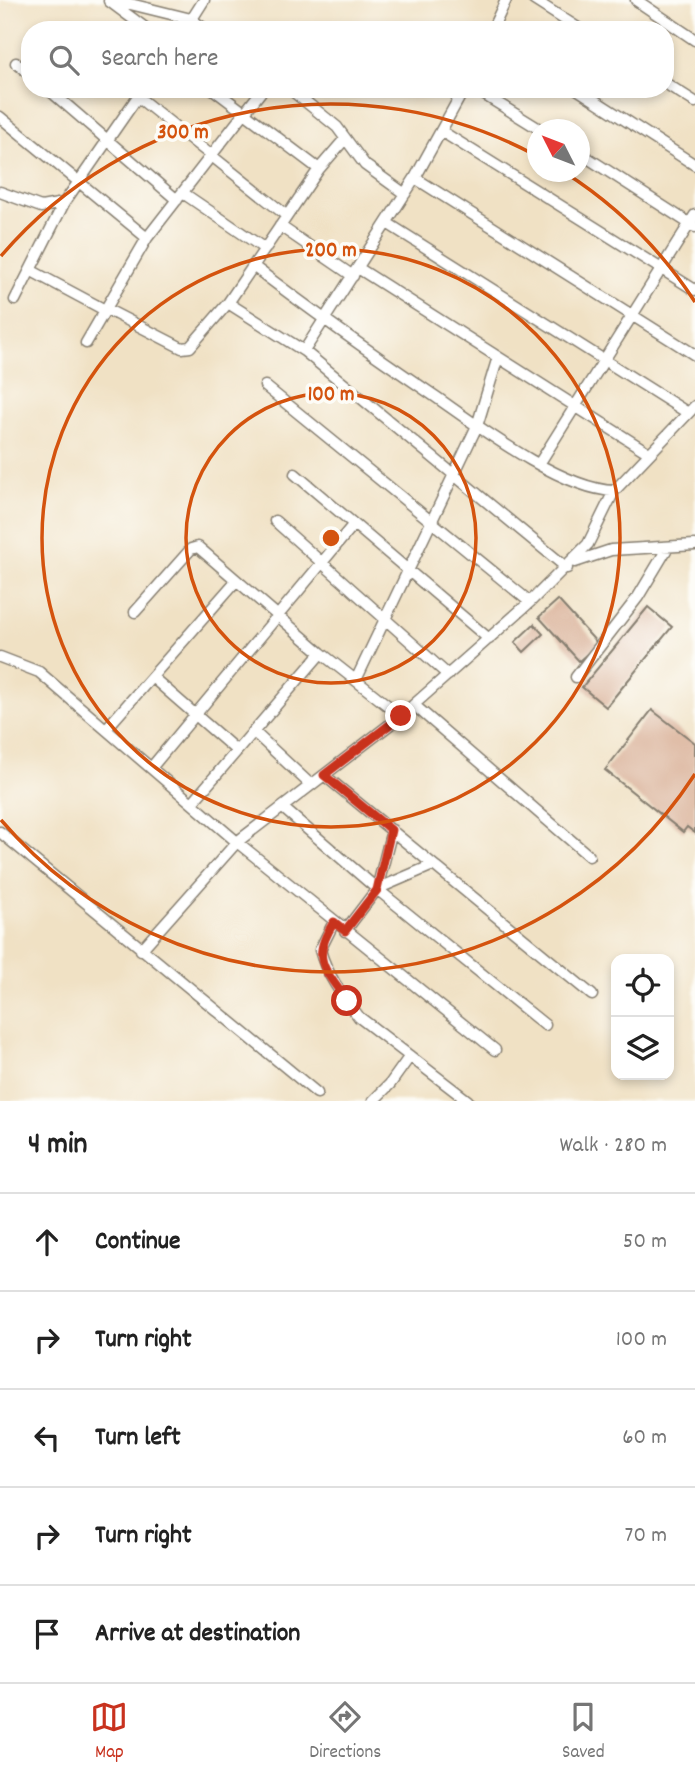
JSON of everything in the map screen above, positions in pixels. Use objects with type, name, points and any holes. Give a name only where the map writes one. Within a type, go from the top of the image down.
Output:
[{"type":"street","points":[[108,0],[136,21]]},
{"type":"street","points":[[114,0],[194,21]]},
{"type":"street","points":[[191,19],[204,0]]},
{"type":"street","points":[[496,21],[506,0]]},
{"type":"street","points":[[534,0],[567,21]]},
{"type":"street","points":[[636,0],[667,21]]},
{"type":"street","points":[[674,26],[695,40]]},
{"type":"street","points":[[16,63],[21,67]]},
{"type":"street","points":[[674,89],[695,102]]},
{"type":"street","points":[[59,98],[180,196],[265,249]]},
{"type":"street","points":[[15,300],[64,202],[137,98]]},
{"type":"street","points":[[147,98],[287,216]]},
{"type":"street","points":[[224,98],[318,169]]},
{"type":"street","points":[[86,343],[147,238],[256,98]]},
{"type":"street","points":[[301,98],[337,127],[365,165],[405,194]]},
{"type":"street","points":[[304,351],[415,178],[459,98]]},
{"type":"street","points":[[489,98],[527,121]]},
{"type":"street","points":[[591,98],[695,165]]},
{"type":"street","points":[[0,117],[147,238]]},
{"type":"street","points":[[441,131],[695,290]]},
{"type":"street","points":[[30,270],[183,348],[198,342],[228,303],[318,169],[344,139]]},
{"type":"street","points":[[539,464],[631,314],[693,222],[590,160]]},
{"type":"street","points":[[415,178],[695,355]]},
{"type":"street","points":[[0,192],[41,207],[64,202]]},
{"type":"street","points":[[141,950],[237,842],[401,716],[570,565],[588,544],[614,491],[691,410],[604,360],[387,223]]},
{"type":"street","points":[[280,226],[498,357],[649,453]]},
{"type":"street","points":[[253,266],[324,321],[477,426],[539,464],[598,490],[614,491]]},
{"type":"street","points":[[228,303],[304,351],[570,565]]},
{"type":"street","points":[[356,680],[477,426],[498,357]]},
{"type":"street","points":[[265,386],[530,603]]},
{"type":"street","points":[[295,474],[489,639]]},
{"type":"street","points":[[275,521],[448,675]]},
{"type":"street","points":[[151,768],[354,524]]},
{"type":"street","points":[[570,565],[611,550],[695,545]]},
{"type":"street","points":[[135,612],[191,549],[198,547],[321,653],[401,716]]},
{"type":"street","points":[[576,677],[638,597],[668,547]]},
{"type":"street","points":[[106,729],[236,581]]},
{"type":"street","points":[[192,803],[321,653]]},
{"type":"street","points":[[0,657],[39,672],[237,842],[495,1050]]},
{"type":"street","points":[[152,677],[237,751]]},
{"type":"street","points":[[414,705],[589,856]]},
{"type":"street","points":[[254,732],[310,785]]},
{"type":"street","points":[[324,775],[593,995]]},
{"type":"street","points":[[283,808],[377,890],[545,1025]]},
{"type":"street","points":[[345,931],[377,890],[391,830]]},
{"type":"street","points":[[0,832],[317,1093]]},
{"type":"street","points":[[377,890],[433,864]]},
{"type":"street","points":[[334,922],[320,950],[325,969],[359,1017],[468,1101]]},
{"type":"street","points":[[373,1101],[390,1084],[410,1056]]},
{"type":"building","points":[[558,600],[598,644],[579,661],[539,617]]},
{"type":"building","points":[[648,607],[672,627],[606,707],[582,687]]},
{"type":"building","points":[[534,624],[543,634],[524,652],[515,642]]},
{"type":"building","points":[[652,710],[695,743],[695,833],[687,827],[683,832],[605,770]]},
{"type":"route","points":[[347,1001],[325,969],[320,950],[322,941],[334,922],[345,931],[377,890],[391,830],[324,775],[401,716]]}]
